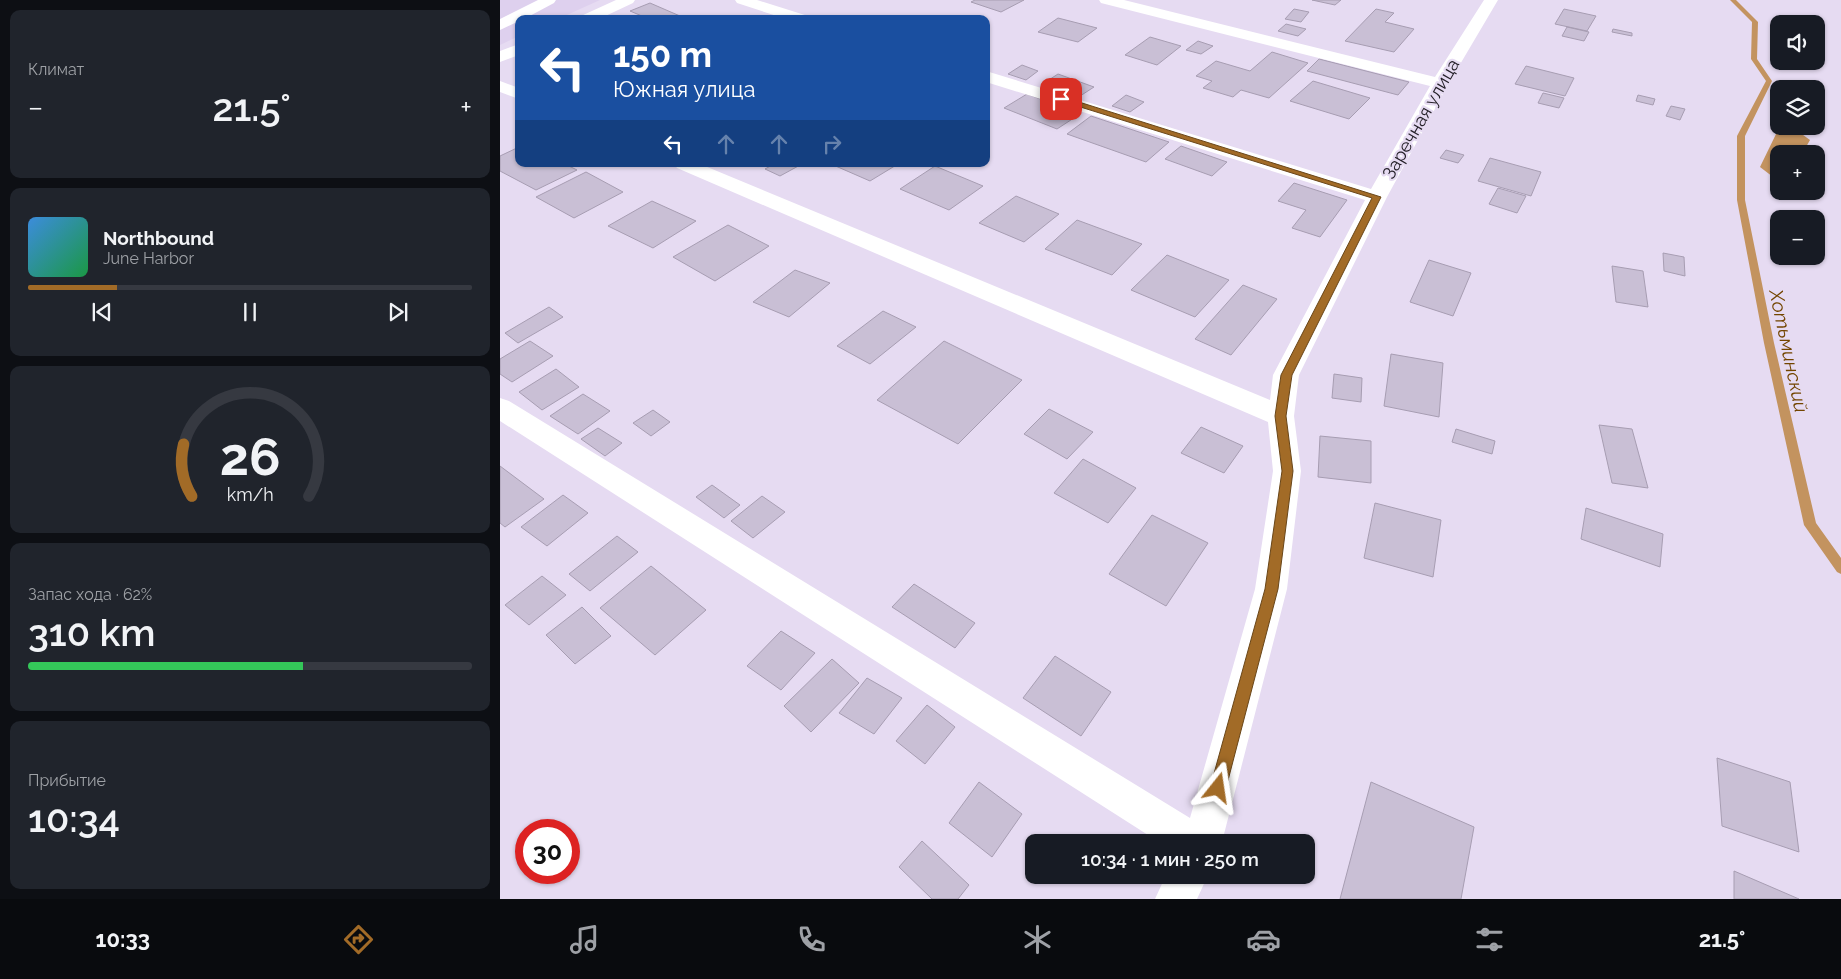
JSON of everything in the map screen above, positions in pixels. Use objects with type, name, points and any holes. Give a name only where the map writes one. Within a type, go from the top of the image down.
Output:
[{"type":"street","points":[[520,15],[549,0]]},
{"type":"street","points":[[595,15],[628,0]]},
{"type":"street","points":[[742,0],[790,15]]},
{"type":"street","points":[[1106,0],[1440,84]]},
{"type":"street","name":"Заречная улица","points":[[1205,834],[1271,589],[1287,471],[1281,416],[1286,375],[1377,197],[1440,84],[1491,0]]},
{"type":"street","points":[[500,25],[515,17]]},
{"type":"street","points":[[500,57],[515,51]]},
{"type":"street","points":[[990,77],[1377,197]]},
{"type":"street","points":[[500,86],[515,92]]},
{"type":"street","points":[[691,167],[1281,416]]},
{"type":"street","points":[[500,408],[1180,834]]},
{"type":"street","points":[[1175,899],[1183,884]]},
{"type":"shaded area","points":[[500,0],[600,0],[567,15],[515,15],[515,38],[500,45]]},
{"type":"shaded area","points":[[1776,135],[1803,135],[1810,140],[1807,145],[1771,145]]},
{"type":"shaded area","points":[[1770,146],[1770,175],[1760,167]]},
{"type":"building","points":[[975,0],[1024,0],[1001,12],[971,2]]},
{"type":"building","points":[[1312,0],[1341,0],[1335,5]]},
{"type":"building","points":[[650,3],[678,15],[640,15],[630,11]]},
{"type":"building","points":[[1294,9],[1309,12],[1301,22],[1285,19]]},
{"type":"building","points":[[1376,9],[1394,13],[1385,22],[1414,29],[1394,52],[1345,41]]},
{"type":"building","points":[[1564,9],[1596,16],[1587,31],[1555,24]]},
{"type":"building","points":[[1058,18],[1097,28],[1078,42],[1038,32]]},
{"type":"building","points":[[1286,24],[1306,29],[1298,36],[1278,31]]},
{"type":"building","points":[[1567,27],[1589,32],[1584,41],[1562,36]]},
{"type":"building","points":[[1613,29],[1632,33],[1632,36],[1612,32]]},
{"type":"building","points":[[1150,37],[1181,46],[1157,65],[1125,55]]},
{"type":"building","points":[[1198,41],[1213,46],[1201,54],[1186,50]]},
{"type":"building","points":[[1272,52],[1308,63],[1269,98],[1241,90],[1233,97],[1203,88],[1212,81],[1196,76],[1216,61],[1250,71]]},
{"type":"building","points":[[1319,59],[1409,82],[1398,95],[1307,71]]},
{"type":"building","points":[[1022,65],[1038,71],[1026,80],[1008,74]]},
{"type":"building","points":[[1526,66],[1574,78],[1565,96],[1515,84]]},
{"type":"building","points":[[1058,74],[1094,87],[1077,98],[1041,85]]},
{"type":"building","points":[[1313,81],[1370,98],[1349,119],[1290,101]]},
{"type":"building","points":[[1543,93],[1564,98],[1559,108],[1538,103]]},
{"type":"building","points":[[1027,94],[1080,114],[1057,129],[1004,108]]},
{"type":"building","points":[[1126,95],[1144,102],[1130,112],[1112,106]]},
{"type":"building","points":[[1638,95],[1655,99],[1653,105],[1636,101]]},
{"type":"building","points":[[1671,106],[1685,109],[1680,120],[1666,116]]},
{"type":"building","points":[[1091,116],[1169,142],[1146,162],[1067,134]]},
{"type":"building","points":[[1181,146],[1227,162],[1212,176],[1165,159]]},
{"type":"building","points":[[515,149],[515,167],[571,167],[577,170],[536,190],[500,171],[500,156]]},
{"type":"building","points":[[1446,150],[1464,155],[1458,163],[1440,158]]},
{"type":"building","points":[[1490,158],[1541,172],[1531,196],[1478,181]]},
{"type":"building","points":[[769,167],[796,167],[780,176],[765,169]]},
{"type":"building","points":[[838,167],[893,167],[870,181]]},
{"type":"building","points":[[933,167],[983,186],[949,210],[900,189]]},
{"type":"building","points":[[586,172],[623,192],[574,218],[536,197]]},
{"type":"building","points":[[1294,183],[1347,200],[1320,237],[1292,228],[1306,210],[1278,201]]},
{"type":"building","points":[[1498,188],[1526,196],[1517,213],[1489,204]]},
{"type":"building","points":[[1016,196],[1059,214],[1024,242],[979,223]]},
{"type":"building","points":[[652,201],[696,221],[653,248],[608,226]]},
{"type":"building","points":[[1077,220],[1142,244],[1112,275],[1045,249]]},
{"type":"building","points":[[728,225],[769,246],[715,281],[673,257]]},
{"type":"building","points":[[1663,253],[1684,257],[1685,276],[1664,271]]},
{"type":"building","points":[[1167,255],[1229,280],[1195,317],[1131,290]]},
{"type":"building","points":[[1429,260],[1471,273],[1453,316],[1410,302]]},
{"type":"building","points":[[1612,266],[1643,271],[1648,307],[1616,302]]},
{"type":"building","points":[[795,270],[830,283],[789,317],[753,302]]},
{"type":"building","points":[[1243,285],[1277,299],[1231,355],[1195,339]]},
{"type":"building","points":[[549,307],[563,317],[518,343],[505,333]]},
{"type":"building","points":[[883,311],[916,327],[870,364],[837,346]]},
{"type":"building","points":[[530,341],[553,356],[512,382],[500,374],[500,359]]},
{"type":"building","points":[[944,341],[1022,380],[958,444],[877,400]]},
{"type":"building","points":[[1391,354],[1443,363],[1439,417],[1384,406]]},
{"type":"building","points":[[556,369],[579,387],[542,410],[519,392]]},
{"type":"building","points":[[1334,374],[1362,378],[1361,402],[1332,398]]},
{"type":"building","points":[[583,394],[610,411],[578,434],[550,416]]},
{"type":"building","points":[[1049,409],[1093,432],[1067,459],[1024,434]]},
{"type":"building","points":[[653,410],[670,422],[651,436],[633,423]]},
{"type":"building","points":[[1599,425],[1632,429],[1648,488],[1612,483]]},
{"type":"building","points":[[1201,427],[1243,446],[1224,473],[1181,453]]},
{"type":"building","points":[[598,428],[622,443],[605,456],[581,439]]},
{"type":"building","points":[[1456,429],[1495,441],[1492,454],[1452,442]]},
{"type":"building","points":[[1320,436],[1371,441],[1371,483],[1318,477]]},
{"type":"building","points":[[1083,459],[1136,488],[1108,523],[1054,493]]},
{"type":"building","points":[[500,466],[544,499],[505,527],[500,523]]},
{"type":"building","points":[[712,485],[740,505],[724,518],[696,497]]},
{"type":"building","points":[[563,495],[588,513],[547,546],[521,527]]},
{"type":"building","points":[[762,496],[785,512],[753,538],[731,521]]},
{"type":"building","points":[[1375,503],[1441,520],[1433,577],[1364,558]]},
{"type":"building","points":[[1586,508],[1663,534],[1660,567],[1581,539]]},
{"type":"building","points":[[1152,515],[1208,543],[1166,606],[1109,574]]},
{"type":"building","points":[[617,536],[638,552],[590,591],[569,574]]},
{"type":"building","points":[[651,566],[706,610],[655,655],[600,608]]},
{"type":"building","points":[[542,576],[566,595],[529,625],[505,605]]},
{"type":"building","points":[[914,584],[975,623],[955,648],[892,607]]},
{"type":"building","points":[[582,607],[611,636],[575,664],[546,635]]},
{"type":"building","points":[[781,631],[815,653],[781,690],[747,666]]},
{"type":"building","points":[[1055,656],[1111,692],[1081,736],[1023,698]]},
{"type":"building","points":[[832,659],[859,683],[811,732],[784,706]]},
{"type":"building","points":[[867,678],[902,698],[874,734],[839,713]]},
{"type":"building","points":[[927,705],[955,727],[925,764],[896,741]]},
{"type":"building","points":[[1717,758],[1790,782],[1799,852],[1722,826]]},
{"type":"building","points":[[979,782],[1022,814],[992,857],[949,823]]},
{"type":"building","points":[[1371,782],[1474,827],[1461,899],[1340,899]]},
{"type":"building","points":[[922,841],[969,885],[958,899],[932,899],[899,867]]},
{"type":"building","points":[[1734,871],[1799,899],[1734,899]]},
{"type":"waterway","name":"Хотьминский","points":[[1733,0],[1755,22],[1754,59],[1769,81],[1741,136],[1741,200],[1769,343],[1810,525],[1841,568]]},
{"type":"route","points":[[1061,99],[1377,197],[1286,375],[1281,416],[1287,471],[1271,589],[1218,788]]}]
